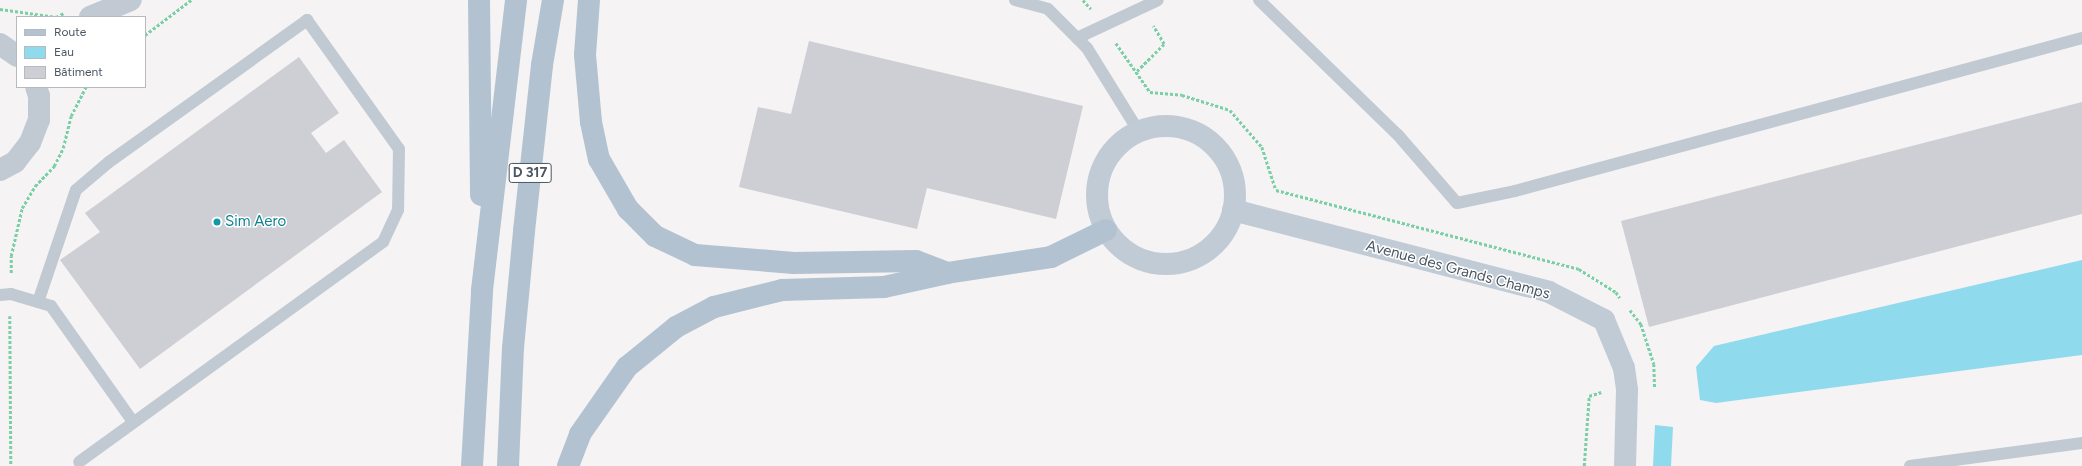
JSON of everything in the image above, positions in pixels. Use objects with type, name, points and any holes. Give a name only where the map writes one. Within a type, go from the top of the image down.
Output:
[{"type":"main road","points":[[479,0],[482,290]]},
{"type":"main road","name":"D 317","points":[[472,466],[482,290],[507,62],[516,0]]},
{"type":"main road","name":"D 317","points":[[508,466],[513,348],[524,231],[542,65],[553,0]]},
{"type":"main road","points":[[589,0],[586,55],[591,122],[599,159],[628,209],[655,236],[695,255],[794,263],[916,261],[947,273]]},
{"type":"main road","points":[[1155,127],[1188,130],[1216,148],[1232,176],[1235,193],[1233,210],[1219,239],[1207,251],[1176,263],[1160,264],[1134,256],[1116,243],[1106,230],[1100,215],[1097,199],[1102,171],[1112,152],[1139,132],[1155,127]]},
{"type":"main road","name":"Avenue des Grands Champs","points":[[1233,210],[1549,292],[1604,320],[1624,368],[1627,390],[1625,466]]},
{"type":"main road","points":[[568,466],[580,434],[627,367],[676,326],[714,307],[782,290],[884,287],[947,273],[1051,257],[1106,230]]},
{"type":"street","points":[[80,14],[131,0]]},
{"type":"street","points":[[122,16],[143,0]]},
{"type":"street","points":[[0,170],[15,162],[30,143],[39,120],[41,90]]},
{"type":"lane","points":[[1015,0],[1048,9],[1087,48],[1139,132]]},
{"type":"lane","points":[[1077,38],[1140,7],[1158,0]]},
{"type":"lane","points":[[1259,0],[1398,135],[1457,202],[1515,191],[2082,38]]},
{"type":"lane","points":[[38,302],[76,190],[109,162],[307,20],[399,149],[398,210],[394,224],[383,242],[79,462]]},
{"type":"lane","points":[[0,295],[11,294],[51,306],[133,422]]},
{"type":"lane","points":[[1910,466],[2082,443]]},
{"type":"path","points":[[146,34],[191,0]]},
{"type":"path","points":[[1137,71],[1164,44],[1140,7]]},
{"type":"path","points":[[0,9],[49,16]]},
{"type":"path","points":[[64,16],[80,14]]},
{"type":"water","points":[[2082,260],[2082,355],[1716,403],[1700,400],[1696,367],[1714,346]]},
{"type":"water","points":[[1655,425],[1673,427],[1671,466],[1653,466]]},
{"type":"building","points":[[809,41],[1083,106],[1056,219],[927,188],[917,229],[739,187],[758,107],[791,114]]},
{"type":"building","name":"Sim Aero","points":[[299,57],[339,113],[311,133],[326,153],[344,140],[382,192],[140,369],[60,260],[100,232],[85,213]]},
{"type":"building","points":[[2082,102],[2082,214],[1649,327],[1621,221]]},
{"type":"place","name":"Sim Aero","points":[[217,222]]}]
